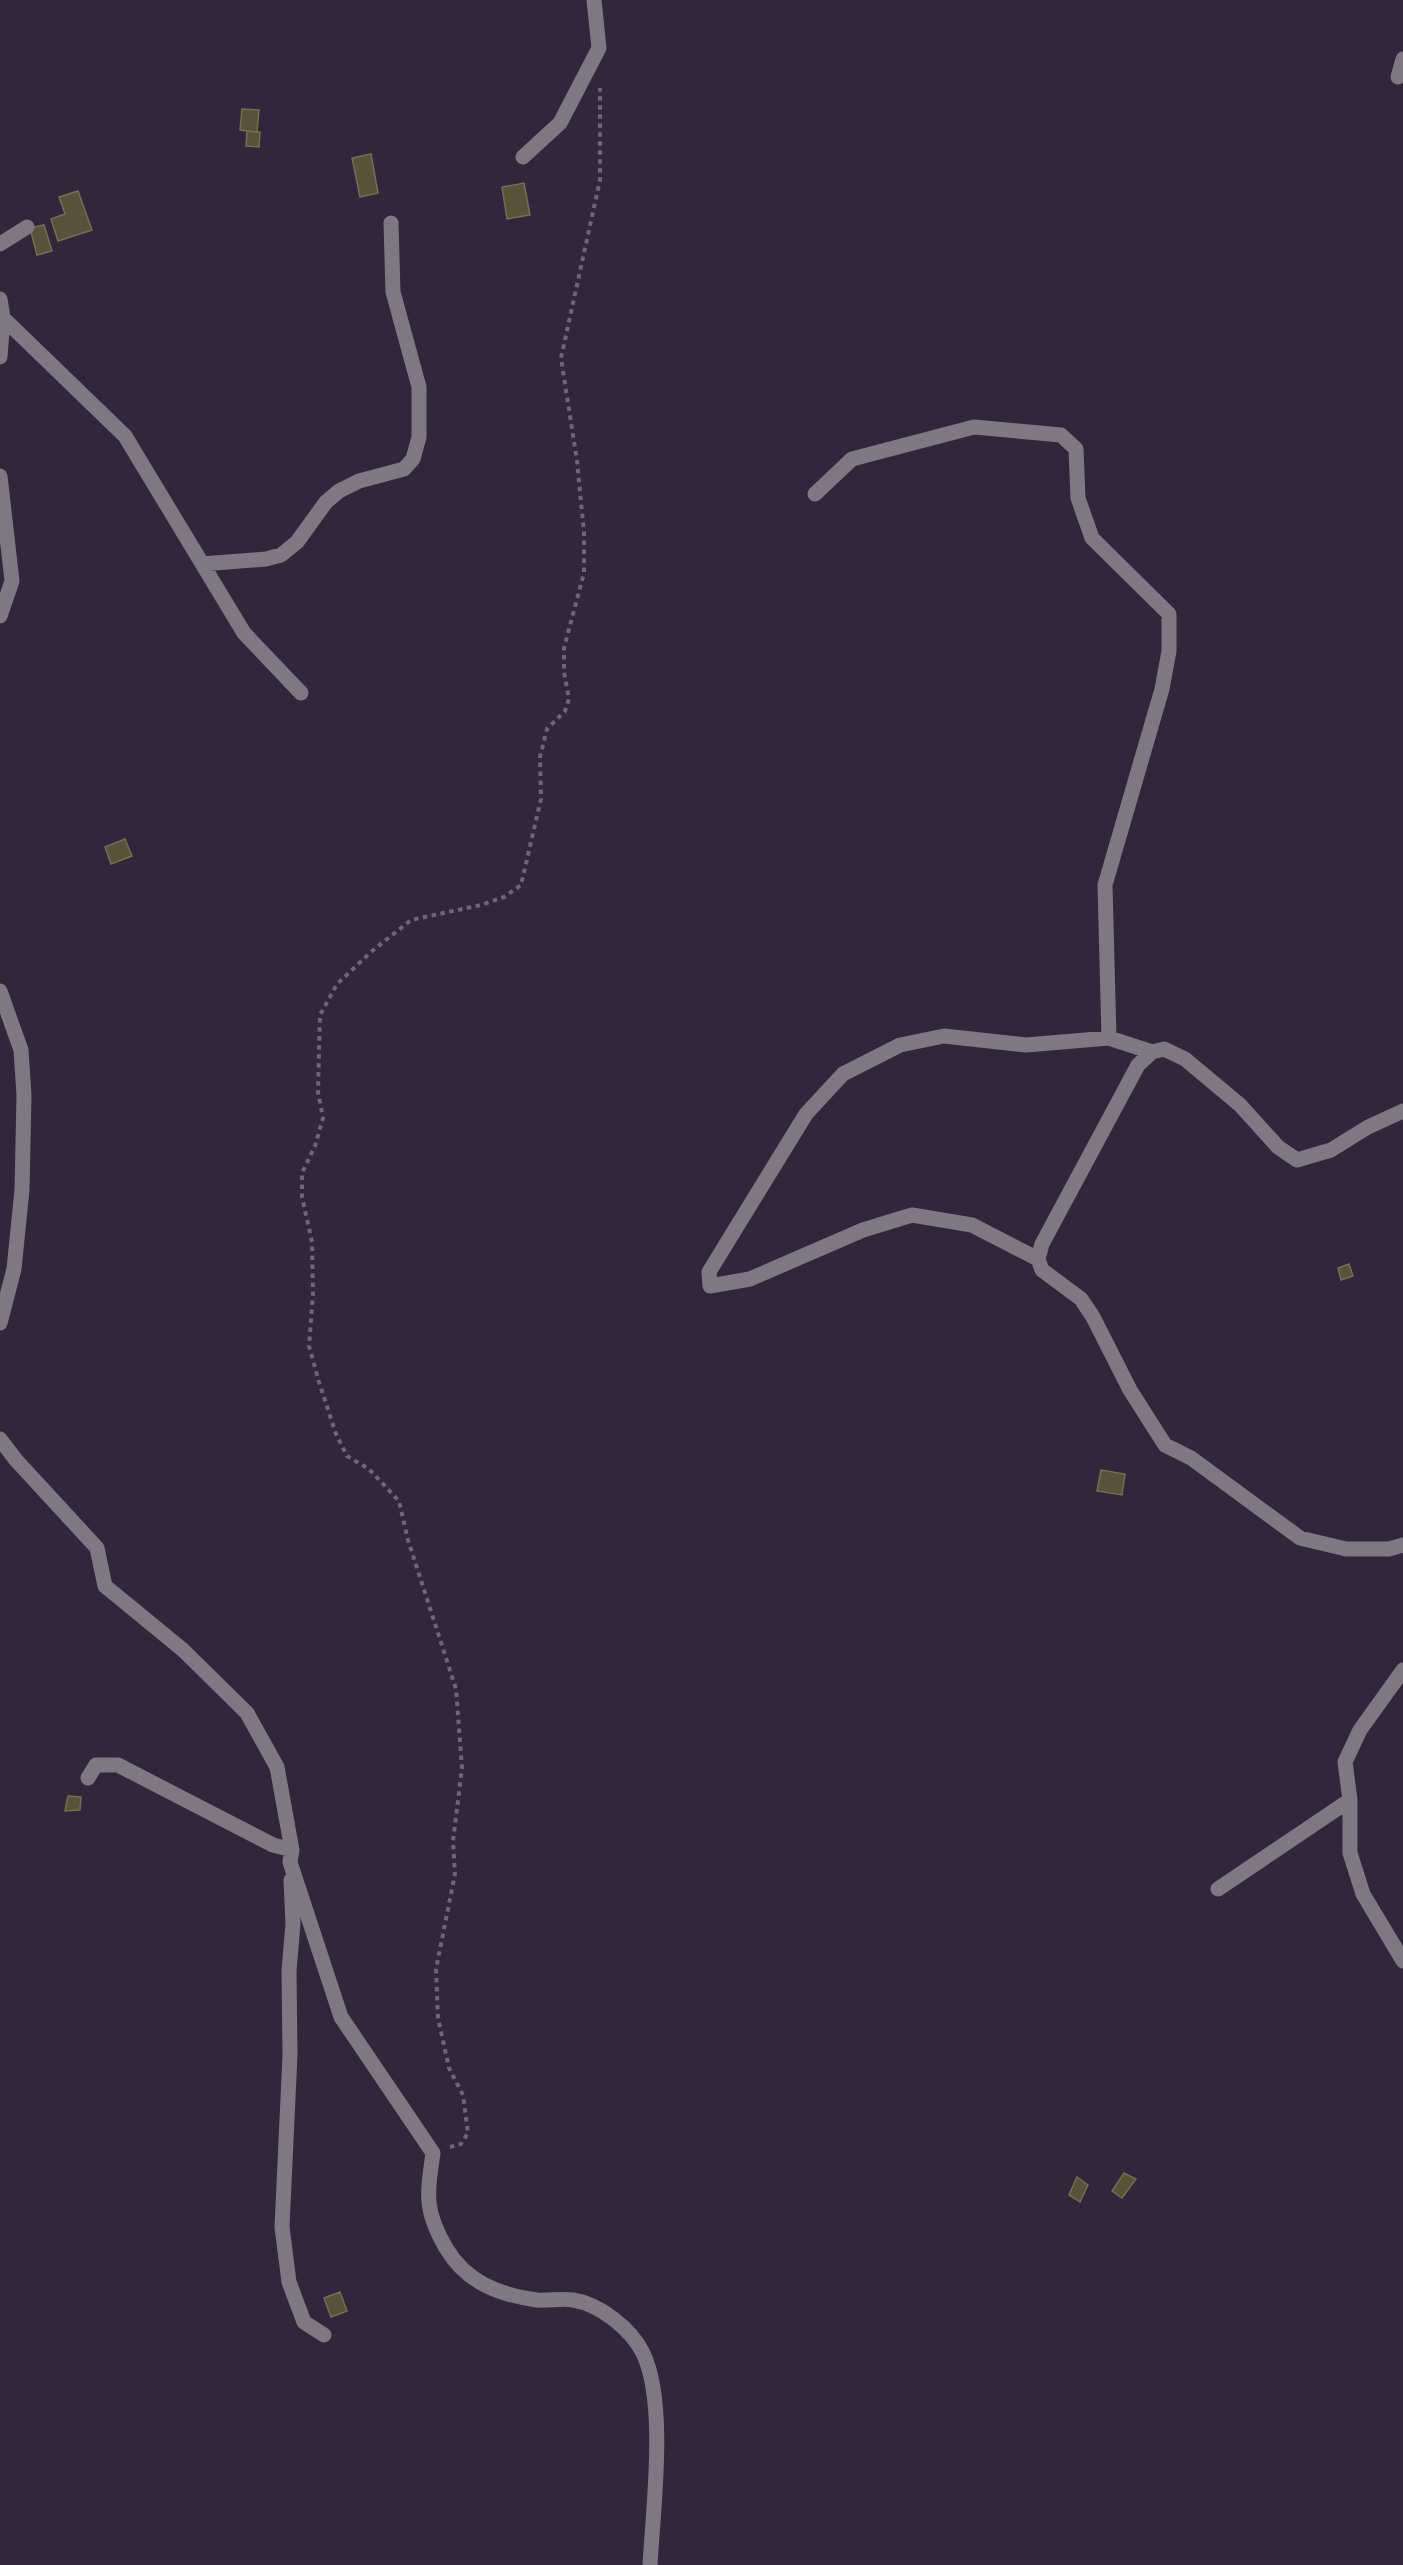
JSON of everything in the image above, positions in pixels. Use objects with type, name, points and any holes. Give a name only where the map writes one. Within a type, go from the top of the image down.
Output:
[{"type":"street","points":[[523,157],[560,123],[599,48],[594,0]]},
{"type":"street","points":[[1398,77],[1403,59]]},
{"type":"street","points":[[202,564],[258,560],[281,555],[297,542],[326,502],[339,490],[359,481],[404,469],[413,459],[419,437],[419,387],[393,292],[392,223]]},
{"type":"street","points":[[0,244],[27,228]]},
{"type":"street","points":[[0,299],[3,318],[0,357]]},
{"type":"street","points":[[3,318],[125,436],[244,633],[301,693]]},
{"type":"street","points":[[815,494],[852,459],[974,427],[1061,435],[1076,449],[1078,498],[1092,538],[1169,614],[1169,651],[1162,689],[1106,885],[1109,1038]]},
{"type":"street","points":[[0,476],[12,581],[0,616]]},
{"type":"street","points":[[0,991],[21,1050],[24,1095],[22,1190],[14,1269],[0,1323]]},
{"type":"street","points":[[1038,1259],[972,1225],[912,1215],[863,1230],[750,1279],[710,1286],[709,1272],[806,1114],[843,1074],[900,1045],[944,1036],[1026,1044],[1109,1038],[1152,1052]]},
{"type":"street","points":[[1403,1111],[1368,1127],[1332,1150],[1297,1160],[1278,1147],[1240,1105],[1185,1059],[1164,1049],[1152,1052],[1138,1065],[1042,1244],[1038,1259],[1042,1270],[1081,1299],[1093,1317],[1130,1390],[1165,1445],[1191,1458],[1300,1538],[1346,1549],[1389,1549],[1403,1545]]},
{"type":"street","points":[[0,1439],[16,1460],[97,1548],[105,1586],[183,1650],[247,1713],[277,1767],[291,1856],[293,1924],[289,1971],[290,2055],[282,2227],[289,2282],[304,2322],[324,2335]]},
{"type":"street","points":[[1403,1670],[1360,1730],[1345,1762],[1350,1800],[1350,1853],[1363,1893],[1403,1961]]},
{"type":"street","points":[[88,1778],[96,1765],[118,1765],[291,1856],[341,2017],[433,2153],[427,2196],[433,2225],[455,2262],[474,2280],[499,2293],[538,2300],[573,2300],[594,2306],[631,2334],[643,2353],[652,2379],[656,2446],[650,2565]]},
{"type":"street","points":[[1218,1889],[1350,1800]]},
{"type":"path","points":[[433,2153],[461,2144],[468,2133],[463,2095],[449,2068],[438,2018],[436,1969],[455,1874],[453,1841],[462,1768],[456,1689],[408,1540],[399,1501],[369,1469],[347,1456],[336,1434],[319,1382],[309,1346],[313,1294],[312,1242],[303,1197],[302,1173],[315,1146],[323,1118],[318,1092],[320,1015],[337,984],[371,952],[411,920],[481,905],[504,897],[521,885],[541,799],[540,757],[544,738],[547,729],[565,711],[569,699],[564,672],[564,648],[584,573],[584,533],[577,461],[561,358],[600,180],[599,79]]},
{"type":"building","points":[[242,109],[259,110],[257,132],[240,130]]},
{"type":"building","points":[[247,131],[260,132],[259,147],[246,146]]},
{"type":"building","points":[[371,154],[378,193],[360,197],[352,158]]},
{"type":"building","points":[[524,183],[530,215],[507,219],[502,187]]},
{"type":"building","points":[[78,191],[92,230],[58,241],[51,219],[65,214],[59,197]]},
{"type":"building","points":[[44,225],[52,251],[37,255],[30,228]]},
{"type":"building","points":[[125,839],[132,856],[111,864],[105,847]]},
{"type":"building","points":[[1349,1264],[1353,1276],[1341,1280],[1338,1268]]},
{"type":"building","points":[[1101,1470],[1125,1474],[1122,1495],[1097,1491]]},
{"type":"building","points":[[68,1796],[81,1797],[80,1810],[65,1811]]},
{"type":"building","points":[[1124,2173],[1136,2179],[1122,2198],[1112,2191]]},
{"type":"building","points":[[1077,2177],[1088,2185],[1080,2202],[1069,2195]]},
{"type":"building","points":[[340,2292],[347,2311],[331,2317],[324,2298]]}]
